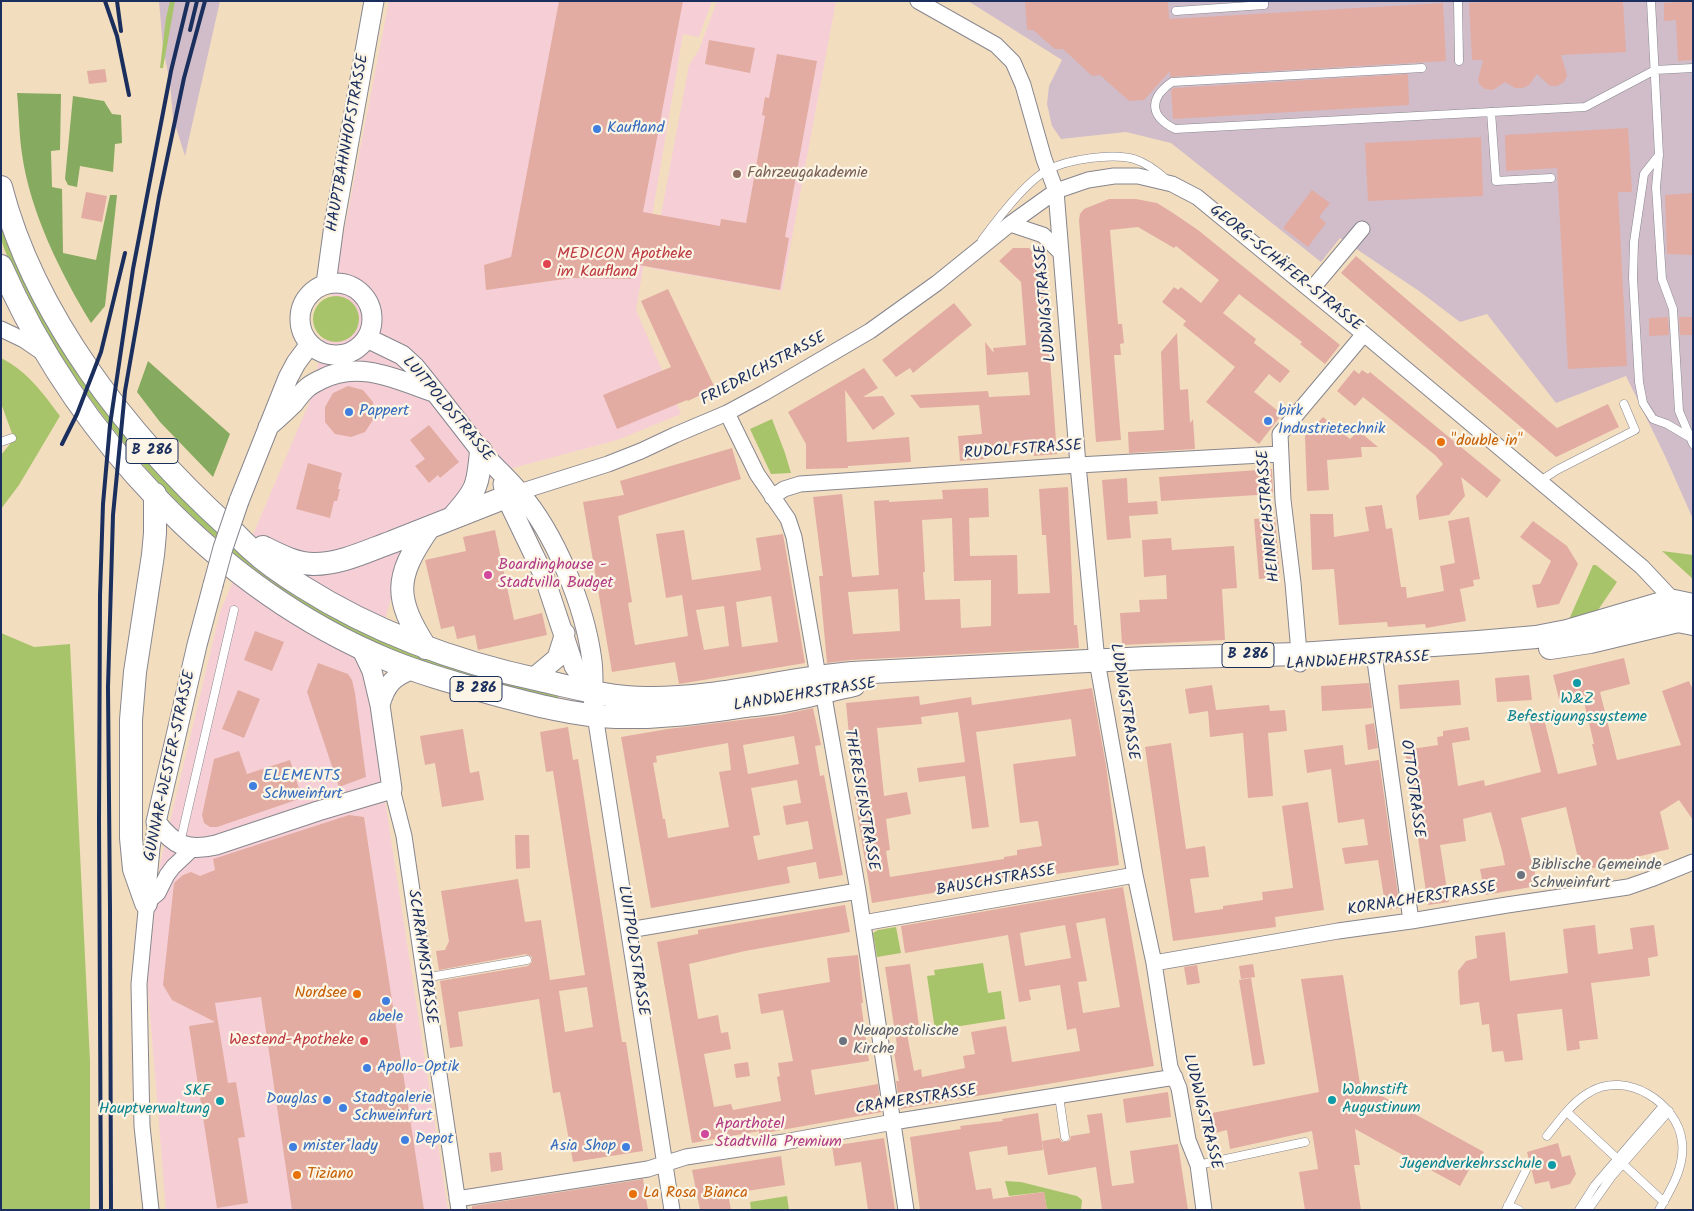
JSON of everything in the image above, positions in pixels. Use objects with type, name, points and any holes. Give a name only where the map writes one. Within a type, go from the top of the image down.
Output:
[{"type":"main road","name":"LANDWEHRSTRASSE","points":[[1,186],[19,242],[28,263],[54,314],[82,359],[127,421],[158,458],[197,499],[257,554],[304,587],[386,632],[476,665],[592,692],[646,698],[697,696],[821,683],[1099,667],[1300,659],[1536,637],[1567,631],[1644,607],[1684,613]]},
{"type":"main road","name":"B 286","points":[[1,266],[48,357]]},
{"type":"main road","name":"LANDWEHRSTRASSE","points":[[48,357],[101,434],[154,494],[214,552],[287,606],[361,648],[413,670],[502,696],[562,710],[595,715],[641,718],[683,716],[798,698],[821,683]]},
{"type":"main road","points":[[452,518],[476,488],[480,472],[481,451]]},
{"type":"main road","points":[[146,904],[134,869],[131,838],[131,720],[135,672],[154,555],[154,494]]},
{"type":"main road","points":[[234,532],[276,554],[294,561],[313,564],[330,563],[428,529],[513,494]]},
{"type":"main road","points":[[426,648],[404,609],[402,588],[405,568],[413,551],[428,529]]},
{"type":"main road","name":"LANDWEHRSTRASSE","points":[[1300,659],[1375,661],[1498,654],[1547,649],[1590,642],[1684,613]]},
{"type":"street","name":"HAUPTBAHNHOFSTRASSE","points":[[326,284],[334,225],[374,1]]},
{"type":"street","points":[[918,1],[996,45],[1013,62],[1023,85],[1047,170],[1056,191]]},
{"type":"street","name":"GEORG-SCHÄFER-STRASSE","points":[[1056,191],[1088,180],[1114,176],[1138,176],[1172,184],[1197,197],[1642,567],[1684,613]]},
{"type":"street","name":"FRIEDRICHSTRASSE","points":[[513,494],[608,464],[727,413],[813,366],[870,331],[1056,191]]},
{"type":"street","name":"LUDWIGSTRASSE","points":[[1056,191],[1078,465],[1099,667],[1135,875],[1154,963],[1170,1066],[1179,1088],[1188,1140],[1198,1165],[1204,1210]]},
{"type":"street","points":[[1010,224],[1043,235],[1061,253]]},
{"type":"street","points":[[1311,290],[1362,228]]},
{"type":"street","points":[[335,283],[353,287],[366,299],[372,318],[371,328],[366,338],[353,350],[344,354],[326,354],[310,344],[304,335],[300,315],[308,296],[326,284],[335,283]]},
{"type":"street","points":[[1,329],[24,340],[48,357]]},
{"type":"street","name":"HEINRICHSTRASSE","points":[[1300,659],[1294,588],[1283,500],[1280,434],[1364,334]]},
{"type":"street","name":"LUITPOLDSTRASSE","points":[[366,338],[402,355],[415,367],[499,471],[513,494],[565,633],[574,666],[592,692]]},
{"type":"street","name":"GUNNAR-WESTER-STRASSE","points":[[151,1210],[142,1126],[139,984],[156,822],[197,645],[223,548],[239,501],[288,378],[310,344]]},
{"type":"street","points":[[268,427],[307,388],[329,375],[347,371],[384,374],[436,392]]},
{"type":"street","name":"THERESIENSTRASSE","points":[[727,413],[757,474],[788,519],[794,537],[858,891],[906,1210]]},
{"type":"street","name":"RUDOLFSTRASSE","points":[[772,498],[784,489],[800,484],[1078,465],[1280,454]]},
{"type":"street","name":"LUITPOLDSTRASSE","points":[[513,494],[546,530],[567,575],[579,609],[592,662],[592,692],[595,715],[672,1210]]},
{"type":"street","points":[[532,679],[557,658],[565,633]]},
{"type":"street","name":"SCHRAMMSTRASSE","points":[[361,648],[372,671],[380,705],[392,789],[404,836],[458,1204]]},
{"type":"street","name":"OTTOSTRASSE","points":[[1375,661],[1411,921]]},
{"type":"street","points":[[380,705],[384,690],[392,680],[413,670]]},
{"type":"street","points":[[156,822],[167,836],[186,847],[202,848],[375,792],[392,789]]},
{"type":"street","points":[[146,904],[158,893],[167,875],[186,847]]},
{"type":"street","name":"KORNACHERSTRASSE","points":[[1154,963],[1338,931],[1628,887],[1693,862]]},
{"type":"street","name":"BAUSCHSTRASSE","points":[[863,923],[1135,875]]},
{"type":"street","points":[[629,930],[858,891]]},
{"type":"street","name":"CRAMERSTRASSE","points":[[458,1204],[648,1169],[686,1157],[1174,1077]]},
{"type":"lane","points":[[1176,10],[1264,5],[1264,1]]},
{"type":"lane","points":[[1458,1],[1459,61]]},
{"type":"lane","points":[[1650,1],[1660,156],[1656,187],[1662,279],[1672,308],[1680,410],[1691,438]]},
{"type":"lane","points":[[1422,68],[1172,82],[1163,88],[1156,98],[1154,110],[1162,123],[1174,130],[1585,107],[1654,70],[1693,68]]},
{"type":"lane","points":[[1491,112],[1496,181],[1551,178]]},
{"type":"lane","points":[[968,258],[1007,208],[1047,170],[1076,161],[1103,156],[1118,156],[1135,159],[1150,166],[1172,184]]},
{"type":"lane","points":[[1660,156],[1644,174],[1634,242],[1633,278],[1639,382],[1643,403],[1653,419],[1667,424],[1691,438]]},
{"type":"lane","points":[[1540,481],[1557,470],[1635,430],[1624,404]]},
{"type":"lane","points":[[1,442],[12,438]]},
{"type":"lane","name":"GUNNAR-WESTER-STRASSE","points":[[186,847],[234,610]]},
{"type":"lane","points":[[424,978],[527,960]]},
{"type":"lane","points":[[1548,1136],[1567,1112],[1591,1091],[1605,1086],[1639,1089],[1666,1109],[1675,1120],[1680,1132],[1683,1152],[1679,1170],[1661,1206],[1620,1161],[1567,1112]]},
{"type":"lane","points":[[1058,1096],[1065,1137]]},
{"type":"lane","points":[[1579,1210],[1595,1185],[1620,1161],[1666,1109]]},
{"type":"lane","points":[[1198,1165],[1305,1142]]},
{"type":"lane","points":[[1588,1210],[1620,1161]]},
{"type":"lane","points":[[1519,1210],[1507,1207],[1526,1170]]},
{"type":"shaded area","points":[[159,1],[220,1],[185,156],[173,118],[170,83],[163,48]]},
{"type":"shaded area","points":[[389,1],[712,1],[699,37],[683,34],[636,310],[681,414],[617,440],[502,471],[450,507],[402,560],[367,683],[448,1210],[166,1210],[147,977],[160,864],[220,612],[312,396]]},
{"type":"shaded area","name":"Fahrzeugakademie","points":[[717,1],[836,1],[782,291],[651,268],[689,65],[699,50]]},
{"type":"shaded area","points":[[968,1],[1693,1],[1693,519],[1626,376],[1556,403],[1487,314],[1460,322],[1419,291],[1340,238],[1321,262],[1171,143],[1126,132],[1061,139],[1052,126],[1047,104],[1049,86],[1062,60]]},
{"type":"green space","points":[[170,1],[175,1],[163,68],[160,68],[166,18]]},
{"type":"green space","points":[[17,93],[61,94],[60,150],[51,151],[52,187],[62,189],[63,253],[96,260],[110,195],[117,195],[105,306],[91,323],[58,263],[39,220],[26,176],[22,154]]},
{"type":"green space","points":[[73,96],[104,101],[112,114],[121,115],[122,143],[115,144],[113,172],[80,166],[77,187],[68,185],[65,179]]},
{"type":"green space","points":[[1,221],[82,375],[129,441],[188,503],[284,583],[559,693],[558,699],[492,683],[427,663],[370,640],[316,611],[266,578],[218,540],[173,498],[132,452],[94,404],[49,336],[11,264],[2,242]]},
{"type":"green space","points":[[336,296],[349,300],[355,306],[359,319],[355,332],[349,338],[336,342],[323,338],[317,332],[313,319],[317,306],[323,300]]},
{"type":"green space","points":[[1,358],[27,376],[60,416],[19,485],[1,509],[1,455],[14,439],[1,403]]},
{"type":"green space","points":[[148,361],[230,434],[213,477],[160,422],[137,392]]},
{"type":"green space","points":[[772,419],[791,473],[771,474],[750,429]]},
{"type":"green space","points":[[1662,551],[1693,555],[1693,579]]},
{"type":"green space","points":[[1593,565],[1596,565],[1617,582],[1594,616],[1567,624]]},
{"type":"green space","points":[[1,633],[34,647],[70,644],[90,1061],[90,1210],[1,1210]]},
{"type":"green space","points":[[896,927],[901,953],[877,957],[873,933],[878,930]]},
{"type":"green space","points":[[983,963],[988,993],[1001,991],[1005,1019],[935,1030],[927,976],[935,975],[934,970]]},
{"type":"green space","points":[[1005,1181],[1021,1182],[1077,1196],[1082,1200],[1081,1210],[1047,1210],[1044,1192],[1009,1196]]},
{"type":"green space","points":[[787,1196],[789,1210],[751,1210],[750,1202]]},
{"type":"building","name":"Kaufland","points":[[559,1],[683,1],[643,212],[720,226],[721,219],[746,223],[765,116],[762,115],[765,97],[769,98],[777,54],[817,61],[785,237],[789,238],[780,290],[633,264],[631,279],[572,278],[486,290],[484,265],[511,257]]},
{"type":"building","points":[[1025,1],[1168,1],[1169,19],[1443,3],[1446,61],[1170,77],[1170,71],[1144,100],[1129,101],[1100,75],[1092,76],[1063,49],[1055,49],[1033,30],[1027,30]]},
{"type":"building","points":[[1498,1],[1623,1],[1626,52],[1561,55],[1567,75],[1564,82],[1557,86],[1550,86],[1537,74],[1529,85],[1523,88],[1515,88],[1505,82],[1493,90],[1485,89],[1478,80],[1483,60],[1472,60],[1469,3]]},
{"type":"building","points":[[1693,1],[1693,60],[1678,61],[1676,20],[1664,21],[1664,3]]},
{"type":"building","points":[[709,40],[755,48],[750,73],[705,64]]},
{"type":"building","points":[[105,69],[107,82],[89,84],[87,71]]},
{"type":"building","points":[[1408,74],[1409,105],[1173,119],[1171,90],[1174,88]]},
{"type":"building","points":[[1628,128],[1632,192],[1618,192],[1627,366],[1568,369],[1557,168],[1506,171],[1505,135]]},
{"type":"building","points":[[1481,137],[1483,196],[1368,201],[1365,143]]},
{"type":"building","points":[[1312,190],[1330,203],[1319,217],[1326,223],[1308,247],[1283,228]]},
{"type":"building","points":[[86,192],[107,196],[102,222],[81,218]]},
{"type":"building","points":[[1693,193],[1693,255],[1667,254],[1665,195]]},
{"type":"building","points":[[1109,199],[1136,199],[1157,203],[1173,213],[1198,230],[1340,345],[1325,364],[1300,344],[1302,342],[1239,294],[1223,313],[1256,339],[1254,343],[1290,371],[1280,383],[1269,374],[1254,392],[1282,414],[1259,444],[1206,402],[1235,367],[1183,325],[1186,321],[1162,302],[1174,287],[1178,290],[1181,287],[1201,303],[1219,280],[1176,246],[1174,248],[1138,227],[1110,230],[1118,324],[1122,324],[1124,343],[1120,344],[1121,355],[1114,355],[1121,440],[1096,442],[1079,220],[1080,214],[1084,209]]},
{"type":"building","points":[[1013,248],[1029,248],[1043,264],[1057,454],[1034,456],[1033,444],[984,448],[985,459],[960,461],[958,436],[982,434],[979,405],[920,408],[910,395],[988,391],[989,397],[1030,395],[1028,372],[987,375],[985,342],[994,353],[993,348],[1026,345],[1021,282],[999,261]]},
{"type":"building","points":[[1356,256],[1557,428],[1608,404],[1619,427],[1556,457],[1341,273]]},
{"type":"building","points":[[668,289],[715,388],[688,401],[617,429],[603,395],[671,367],[641,301]]},
{"type":"building","points":[[954,303],[972,325],[913,373],[910,368],[896,377],[882,360]]},
{"type":"building","points":[[1668,317],[1669,335],[1649,336],[1649,318]]},
{"type":"building","points":[[1679,317],[1693,317],[1693,335],[1680,335]]},
{"type":"building","points":[[1177,333],[1180,390],[1188,389],[1190,423],[1193,419],[1195,449],[1129,453],[1128,432],[1164,430],[1161,352]]},
{"type":"building","points":[[864,368],[878,388],[863,397],[883,396],[895,414],[873,430],[845,390],[847,442],[909,437],[911,462],[848,466],[848,468],[806,469],[806,444],[788,412]]},
{"type":"building","points":[[1354,370],[1359,374],[1362,370],[1368,374],[1370,372],[1501,480],[1487,498],[1461,477],[1465,496],[1449,515],[1419,520],[1416,496],[1443,464],[1435,455],[1363,397],[1355,406],[1337,391]]},
{"type":"building","name":"Pappert","points":[[348,386],[363,390],[373,402],[375,417],[365,432],[351,437],[335,434],[325,422],[325,407],[333,393]]},
{"type":"building","points":[[1323,417],[1350,439],[1360,429],[1360,432],[1378,447],[1361,447],[1362,457],[1327,460],[1329,490],[1307,491],[1305,436]]},
{"type":"building","points":[[429,425],[459,462],[440,478],[438,475],[429,483],[415,466],[425,459],[410,440]]},
{"type":"building","points":[[732,448],[741,479],[618,516],[632,602],[628,603],[635,645],[688,636],[682,595],[666,598],[656,534],[684,530],[692,580],[761,570],[756,538],[783,534],[805,663],[679,684],[675,662],[612,672],[583,502],[624,495],[620,481]],"holes":[[[771,596],[778,642],[742,647],[736,602]],[[724,606],[729,646],[704,650],[696,610]]]},
{"type":"building","points":[[308,463],[342,473],[337,501],[334,501],[330,518],[296,509]]},
{"type":"building","points":[[1272,469],[1273,494],[1161,501],[1159,477]]},
{"type":"building","points":[[1127,478],[1128,503],[1157,501],[1158,514],[1129,516],[1131,538],[1107,540],[1102,480]]},
{"type":"building","points":[[1068,487],[1074,625],[1077,625],[1079,648],[851,660],[827,663],[819,576],[823,576],[813,497],[842,494],[852,577],[879,575],[874,501],[943,499],[942,490],[988,488],[989,517],[969,518],[970,556],[1017,555],[1018,594],[1050,593],[1046,535],[1042,535],[1039,489]],"holes":[[[952,518],[954,581],[991,580],[991,626],[961,628],[960,599],[925,600],[922,520]],[[898,589],[900,631],[853,634],[848,592]]]},
{"type":"building","points":[[1382,505],[1386,529],[1392,528],[1401,587],[1406,587],[1407,598],[1444,591],[1440,566],[1455,563],[1448,521],[1469,517],[1480,579],[1473,580],[1474,586],[1460,589],[1466,621],[1426,628],[1425,624],[1388,627],[1387,622],[1339,625],[1334,569],[1312,570],[1310,514],[1333,514],[1334,537],[1369,531],[1365,507]]},
{"type":"building","points":[[1275,517],[1280,577],[1259,579],[1254,519]]},
{"type":"building","points":[[1533,521],[1567,546],[1578,564],[1559,604],[1537,608],[1532,585],[1540,584],[1551,561],[1520,537]]},
{"type":"building","points":[[495,530],[514,620],[542,613],[547,635],[478,650],[475,635],[457,639],[454,626],[441,629],[425,560],[466,551],[463,537]]},
{"type":"building","points":[[1171,538],[1172,550],[1234,546],[1237,588],[1222,589],[1225,640],[1122,645],[1120,613],[1140,612],[1139,600],[1167,599],[1166,575],[1144,577],[1142,540]]},
{"type":"building","points":[[255,631],[284,642],[272,671],[244,660]]},
{"type":"building","points":[[1624,658],[1630,684],[1600,692],[1617,760],[1681,745],[1662,691],[1689,681],[1693,690],[1693,820],[1679,800],[1660,812],[1669,849],[1581,871],[1566,807],[1521,818],[1531,860],[1533,860],[1537,886],[1485,895],[1480,869],[1505,865],[1491,812],[1463,819],[1466,841],[1440,845],[1449,902],[1428,905],[1405,750],[1438,745],[1437,737],[1443,736],[1443,731],[1468,727],[1470,740],[1452,743],[1458,786],[1484,780],[1485,786],[1541,772],[1529,722],[1544,719],[1558,774],[1597,765],[1583,698],[1560,703],[1553,675]]},
{"type":"building","points":[[318,663],[348,674],[352,680],[355,693],[366,777],[339,787],[307,692]]},
{"type":"building","points":[[1529,675],[1532,700],[1497,702],[1495,678]]},
{"type":"building","points":[[1459,680],[1461,705],[1400,709],[1398,685]]},
{"type":"building","points":[[1369,683],[1372,708],[1322,711],[1321,686]]},
{"type":"building","points":[[1212,685],[1216,710],[1269,705],[1270,711],[1285,710],[1287,731],[1268,733],[1273,796],[1248,798],[1243,733],[1210,737],[1208,711],[1189,714],[1185,689]]},
{"type":"building","points":[[1092,688],[1106,765],[1119,865],[872,903],[855,800],[846,703],[919,696],[920,705],[971,697],[972,705]],"holes":[[[958,712],[965,762],[917,768],[919,782],[965,776],[972,829],[989,827],[976,732],[1071,719],[1076,756],[1013,764],[1020,823],[1038,821],[1042,846],[1017,850],[1017,855],[1004,857],[1004,859],[890,877],[886,851],[890,850],[886,819],[911,814],[907,792],[884,796],[877,728],[922,724],[921,717]]]},
{"type":"building","points":[[238,690],[260,699],[244,738],[222,729]]},
{"type":"building","points":[[813,708],[821,745],[815,746],[820,776],[824,775],[843,875],[819,879],[816,862],[787,867],[790,883],[651,908],[621,737],[668,729],[781,715]],"holes":[[[794,736],[799,764],[748,774],[743,745]],[[728,743],[731,770],[719,772],[729,827],[668,838],[653,763],[657,762],[656,756]],[[797,780],[801,803],[783,806],[786,825],[808,821],[813,849],[758,860],[753,836],[760,835],[751,788]]]},
{"type":"building","points":[[1374,723],[1378,748],[1368,750],[1365,725]]},
{"type":"building","points":[[568,727],[573,760],[578,759],[622,1042],[626,1042],[643,1151],[573,1162],[560,1092],[553,1093],[539,999],[458,1012],[463,1046],[450,1048],[440,981],[528,966],[532,962],[532,957],[526,954],[439,970],[436,951],[445,950],[449,941],[441,891],[518,879],[525,922],[541,920],[550,980],[585,975],[553,771],[546,772],[540,732]],"holes":[[[587,987],[593,1027],[565,1032],[559,991]]]},
{"type":"building","points":[[463,729],[470,773],[479,771],[484,800],[442,807],[435,763],[425,765],[420,736]]},
{"type":"building","points":[[1171,743],[1186,849],[1205,846],[1209,877],[1190,879],[1195,913],[1223,909],[1223,906],[1263,900],[1262,892],[1293,888],[1282,806],[1308,802],[1324,910],[1275,917],[1276,927],[1173,941],[1145,747]]},
{"type":"building","points":[[1343,745],[1345,765],[1379,760],[1400,908],[1386,910],[1378,860],[1345,864],[1342,848],[1368,845],[1364,819],[1338,823],[1331,769],[1307,773],[1304,750]]},
{"type":"building","name":"ELEMENTS Schweinfurt","points":[[239,751],[247,774],[290,760],[302,798],[217,827],[210,827],[204,823],[202,815],[214,759]]},
{"type":"building","name":"Stadtgalerie Schweinfurt","points":[[349,815],[364,817],[424,1210],[292,1210],[261,997],[215,1003],[228,1083],[236,1082],[245,1137],[238,1138],[248,1203],[217,1208],[189,1026],[215,1022],[172,1000],[163,985],[174,883],[183,875],[191,872],[200,876],[215,870],[213,859]]},
{"type":"building","points":[[515,835],[529,835],[530,868],[516,869]]},
{"type":"building","points":[[1123,887],[1154,1066],[900,1109],[896,1081],[899,1081],[893,1047],[897,1046],[885,967],[910,964],[920,1032],[907,1034],[914,1071],[921,1069],[922,1077],[965,1068],[963,1056],[975,1054],[971,1032],[1006,1026],[1012,1062],[1080,1051],[1076,1028],[1067,1030],[1060,985],[1029,990],[1031,1000],[1019,1002],[1008,935],[905,953],[901,926]],"holes":[[[1105,918],[1120,1007],[1083,1013],[1078,982],[1087,981],[1076,923]],[[1065,925],[1071,958],[1025,966],[1020,933]]]},
{"type":"building","points":[[845,905],[850,932],[745,951],[689,964],[698,1019],[718,1015],[721,1033],[728,1032],[731,1049],[704,1054],[714,1107],[731,1104],[733,1110],[781,1101],[777,1077],[780,1076],[778,1063],[793,1061],[783,1010],[761,1014],[758,994],[830,982],[827,958],[858,955],[863,1003],[861,1003],[869,1061],[811,1070],[815,1095],[878,1084],[882,1112],[759,1134],[759,1131],[692,1143],[657,942],[698,934],[698,930]]},
{"type":"building","points":[[1595,925],[1598,954],[1633,949],[1630,928],[1654,925],[1658,956],[1648,958],[1650,976],[1591,983],[1598,1039],[1579,1041],[1580,1049],[1567,1051],[1562,1009],[1517,1014],[1523,1060],[1505,1062],[1503,1051],[1492,1052],[1489,1024],[1482,1025],[1479,1002],[1460,1005],[1458,971],[1466,961],[1477,958],[1475,936],[1505,932],[1510,981],[1568,973],[1563,929]]},
{"type":"building","points":[[1253,964],[1255,977],[1241,979],[1239,966]]},
{"type":"building","points":[[1197,965],[1200,983],[1187,985],[1184,967]]},
{"type":"building","name":"Wohnstift Augustinum","points":[[1343,975],[1360,1084],[1484,1152],[1475,1169],[1471,1166],[1460,1186],[1355,1129],[1360,1165],[1354,1165],[1361,1210],[1305,1210],[1299,1172],[1318,1169],[1312,1131],[1230,1149],[1227,1130],[1211,1134],[1207,1114],[1319,1092],[1301,979]]},
{"type":"building","points":[[1251,978],[1265,1064],[1253,1066],[1239,980]]},
{"type":"building","points":[[748,1062],[750,1076],[736,1078],[734,1064]]},
{"type":"building","points":[[1168,1092],[1171,1117],[1126,1123],[1123,1099]]},
{"type":"building","points":[[1038,1113],[1043,1150],[1008,1155],[1007,1146],[969,1152],[976,1190],[991,1188],[993,1199],[1044,1192],[1047,1210],[920,1210],[910,1137],[961,1129],[960,1126],[1003,1121],[1002,1119]]},
{"type":"building","points":[[1102,1113],[1112,1186],[1134,1183],[1130,1151],[1178,1144],[1188,1210],[1102,1210],[1096,1167],[1048,1175],[1042,1141],[1059,1138],[1062,1142],[1066,1142],[1070,1140],[1071,1136],[1090,1133],[1087,1115]]},
{"type":"building","points":[[884,1138],[895,1210],[868,1210],[861,1162],[835,1166],[832,1146]]},
{"type":"building","name":"Jugendverkehrsschule","points":[[1558,1143],[1562,1157],[1570,1155],[1576,1174],[1570,1184],[1551,1189],[1549,1181],[1535,1184],[1527,1152]]},
{"type":"building","points":[[501,1152],[503,1170],[491,1172],[489,1153]]},
{"type":"building","points":[[781,1156],[785,1185],[728,1194],[731,1210],[700,1210],[692,1170]]},
{"type":"building","points":[[643,1179],[648,1210],[472,1210],[472,1206]]},
{"type":"railway","points":[[105,1],[117,36],[129,95]]},
{"type":"railway","points":[[117,1],[121,31]]},
{"type":"railway","points":[[101,1210],[99,821],[100,595],[103,504],[110,425],[133,269],[171,71],[188,1]]},
{"type":"railway","points":[[190,30],[197,1]]},
{"type":"railway","points":[[111,1210],[108,687],[113,515],[125,391],[159,197],[184,78],[205,1]]},
{"type":"railway","points":[[62,444],[77,414],[101,352],[125,253]]},
{"type":"place","name":"Kaufland","points":[[597,129]]},
{"type":"place","name":"Fahrzeugakademie","points":[[737,174]]},
{"type":"place","name":"MEDICON Apotheke im Kaufland","points":[[547,264]]},
{"type":"place","name":"Pappert","points":[[349,412]]},
{"type":"place","name":"birk Industrietechnik","points":[[1268,421]]},
{"type":"place","name":"\"double in\"","points":[[1441,442]]},
{"type":"place","name":"Boardinghouse - Stadtvilla Budget","points":[[488,575]]},
{"type":"place","name":"W&Z Befestigungssysteme","points":[[1577,683]]},
{"type":"place","name":"ELEMENTS Schweinfurt","points":[[253,786]]},
{"type":"place","name":"Biblische Gemeinde Schweinfurt","points":[[1521,875]]},
{"type":"place","name":"Nordsee","points":[[357,994]]},
{"type":"place","name":"abele","points":[[386,1001]]},
{"type":"place","name":"Westend-Apotheke","points":[[364,1041]]},
{"type":"place","name":"Neuapostolische Kirche","points":[[843,1041]]},
{"type":"place","name":"Apollo-Optik","points":[[367,1068]]},
{"type":"place","name":"Douglas","points":[[327,1100]]},
{"type":"place","name":"Wohnstift Augustinum","points":[[1332,1100]]},
{"type":"place","name":"SKF Hauptverwaltung","points":[[220,1101]]},
{"type":"place","name":"Stadtgalerie Schweinfurt","points":[[343,1108]]},
{"type":"place","name":"Aparthotel Stadtvilla Premium","points":[[705,1134]]},
{"type":"place","name":"Depot","points":[[405,1140]]},
{"type":"place","name":"mister*lady","points":[[293,1147]]},
{"type":"place","name":"Asia Shop","points":[[626,1147]]},
{"type":"place","name":"Jugendverkehrsschule","points":[[1552,1165]]},
{"type":"place","name":"Tiziano","points":[[297,1175]]},
{"type":"place","name":"La Rosa Bianca","points":[[633,1194]]}]
